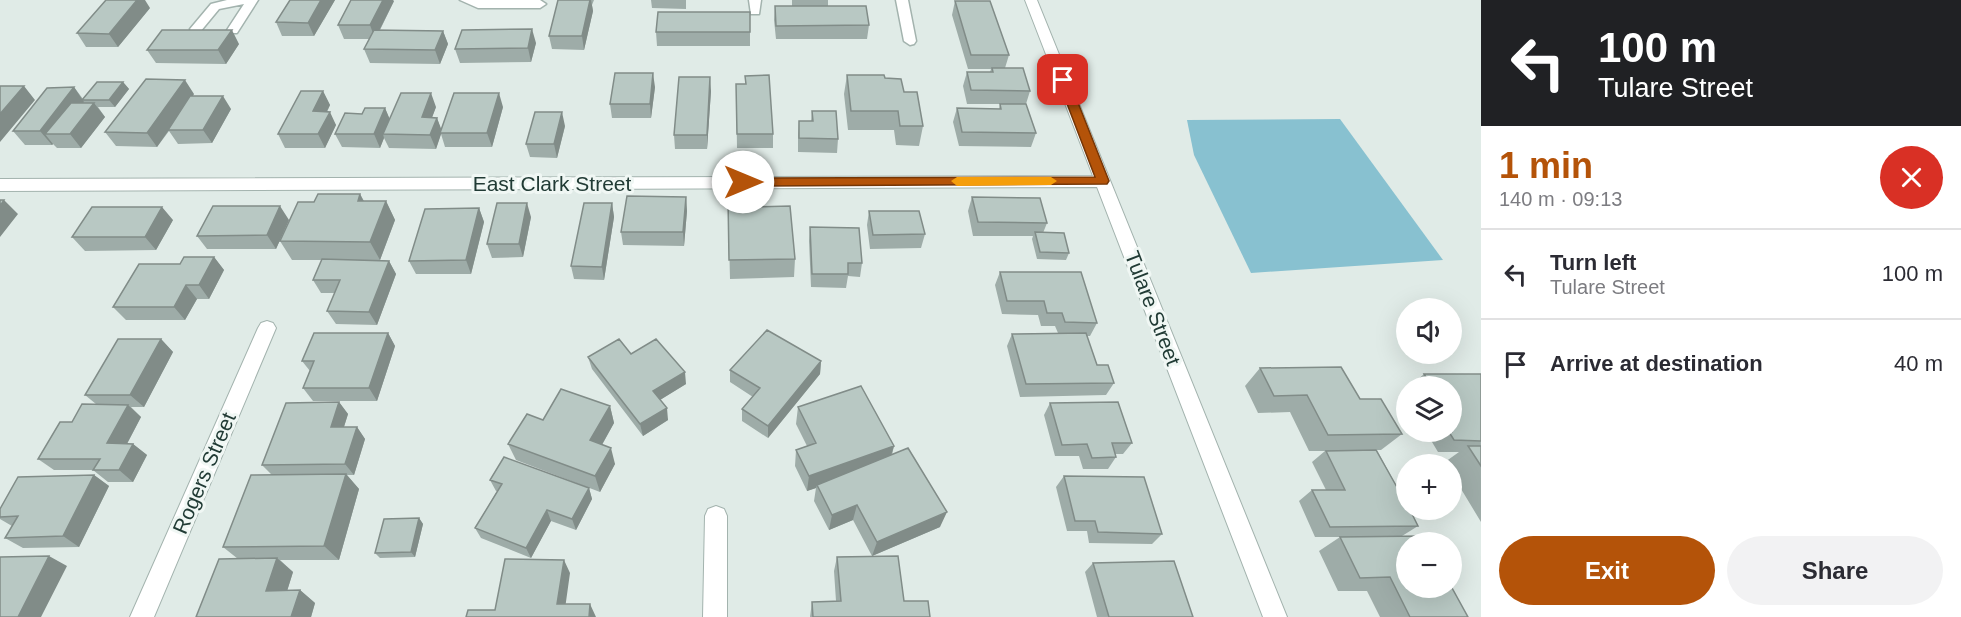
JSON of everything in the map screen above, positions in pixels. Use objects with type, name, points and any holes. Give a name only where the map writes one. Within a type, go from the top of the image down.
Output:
[{"type":"street","name":"Tulare Street","points":[[1032,0],[1275,617]]},
{"type":"street","name":"East Clark Street","points":[[0,185],[1103,181]]},
{"type":"street","name":"Rogers Street","points":[[142,617],[267,328]]},
{"type":"street","points":[[715,617],[716,516]]},
{"type":"lane","points":[[196,29],[208,11],[215,6],[245,0]]},
{"type":"lane","points":[[233,30],[252,0]]},
{"type":"lane","points":[[466,0],[478,4],[540,4]]},
{"type":"lane","points":[[902,0],[910,41]]},
{"type":"water","points":[[1340,119],[1443,260],[1251,273],[1194,155],[1187,120]]},
{"type":"building","points":[[106,0],[137,0],[109,34],[77,33]]},
{"type":"building","points":[[290,0],[321,0],[308,23],[276,22]]},
{"type":"building","points":[[351,0],[383,0],[370,25],[338,25]]},
{"type":"building","points":[[558,0],[590,0],[582,36],[549,36]]},
{"type":"building","points":[[955,1],[990,1],[1009,55],[971,55]]},
{"type":"building","points":[[775,6],[866,6],[869,25],[776,26]]},
{"type":"building","points":[[658,12],[750,12],[750,32],[656,32]]},
{"type":"building","points":[[532,29],[528,48],[455,49],[462,30]]},
{"type":"building","points":[[162,30],[232,30],[218,50],[147,50]]},
{"type":"building","points":[[374,30],[443,31],[435,50],[364,49]]},
{"type":"building","points":[[992,68],[1023,68],[1030,91],[971,90],[967,72],[993,72]]},
{"type":"building","points":[[615,73],[653,73],[650,104],[610,104]]},
{"type":"building","points":[[769,75],[773,134],[737,134],[736,84],[746,84],[745,76]]},
{"type":"building","points":[[847,75],[884,75],[885,78],[901,79],[904,92],[917,92],[923,126],[900,126],[898,111],[851,111]]},
{"type":"building","points":[[679,77],[710,77],[707,135],[674,135]]},
{"type":"building","points":[[146,79],[185,80],[147,133],[105,132]]},
{"type":"building","points":[[97,82],[123,82],[109,100],[82,100]]},
{"type":"building","points":[[0,86],[24,86],[0,114]]},
{"type":"building","points":[[74,87],[40,131],[13,131],[47,88]]},
{"type":"building","points":[[301,91],[323,91],[313,111],[330,112],[318,134],[278,134]]},
{"type":"building","points":[[401,93],[431,93],[422,117],[437,118],[430,135],[383,134]]},
{"type":"building","points":[[454,93],[499,93],[487,133],[440,133]]},
{"type":"building","points":[[190,96],[223,96],[203,130],[168,130]]},
{"type":"building","points":[[71,103],[94,103],[70,134],[45,134]]},
{"type":"building","points":[[1000,104],[1026,104],[1036,133],[962,132],[957,108],[1001,109]]},
{"type":"building","points":[[365,108],[385,108],[374,134],[335,134],[345,113],[362,114]]},
{"type":"building","points":[[812,111],[836,111],[838,139],[799,138],[799,121],[813,121]]},
{"type":"building","points":[[535,112],[562,112],[554,144],[526,144]]},
{"type":"building","points":[[318,194],[360,194],[358,201],[386,201],[370,242],[280,241],[298,202],[314,202]]},
{"type":"building","points":[[627,196],[686,197],[683,232],[621,232]]},
{"type":"building","points":[[972,197],[1040,198],[1047,223],[978,222]]},
{"type":"building","points":[[728,199],[752,199],[752,207],[790,206],[795,259],[729,260]]},
{"type":"building","points":[[497,203],[527,203],[519,244],[487,244]]},
{"type":"building","points":[[584,203],[612,203],[602,267],[571,266]]},
{"type":"building","points":[[213,206],[280,206],[267,235],[197,236]]},
{"type":"building","points":[[92,207],[162,207],[145,237],[72,237]]},
{"type":"building","points":[[479,208],[466,260],[409,261],[425,209]]},
{"type":"building","points":[[869,211],[919,211],[925,234],[873,235]]},
{"type":"building","points":[[810,227],[859,228],[862,263],[848,263],[848,274],[812,274]]},
{"type":"building","points":[[1035,232],[1064,233],[1069,253],[1040,252]]},
{"type":"building","points":[[184,257],[214,257],[199,285],[186,285],[174,307],[113,307],[139,264],[180,264]]},
{"type":"building","points":[[322,259],[389,261],[369,312],[327,311],[340,280],[313,280]]},
{"type":"building","points":[[1000,272],[1081,272],[1097,323],[1065,322],[1062,313],[1047,313],[1044,301],[1007,301]]},
{"type":"building","points":[[767,330],[821,361],[768,426],[742,409],[760,388],[730,370]]},
{"type":"building","points":[[314,333],[388,333],[369,388],[303,388],[314,361],[302,361]]},
{"type":"building","points":[[1086,333],[1097,365],[1108,365],[1114,383],[1026,384],[1012,334]]},
{"type":"building","points":[[118,339],[161,339],[130,395],[85,395]]},
{"type":"building","points":[[619,339],[631,354],[656,339],[685,372],[653,391],[667,408],[640,424],[588,357]]},
{"type":"building","points":[[1341,367],[1360,399],[1381,399],[1396,424],[1396,434],[1328,435],[1307,395],[1274,396],[1260,368]]},
{"type":"building","points":[[1424,374],[1481,374],[1481,441],[1462,440],[1462,376],[1425,376]]},
{"type":"building","points":[[861,386],[894,446],[809,476],[796,450],[816,443],[798,407]]},
{"type":"building","points":[[561,389],[610,406],[590,440],[611,448],[595,476],[508,444],[527,414],[543,420]]},
{"type":"building","points":[[339,402],[331,427],[357,427],[345,464],[262,465],[286,403]]},
{"type":"building","points":[[1118,402],[1132,443],[1112,443],[1116,457],[1092,458],[1087,444],[1062,445],[1050,403]]},
{"type":"building","points":[[82,404],[128,405],[107,443],[133,444],[119,470],[93,470],[100,459],[38,459],[60,422],[72,422]]},
{"type":"building","points":[[1468,446],[1481,446],[1481,466]]},
{"type":"building","points":[[908,448],[947,512],[877,542],[857,505],[832,515],[817,485]]},
{"type":"building","points":[[1376,450],[1396,485],[1396,520],[1415,520],[1418,526],[1330,527],[1312,490],[1345,490],[1326,451]]},
{"type":"building","points":[[504,457],[589,488],[572,519],[547,510],[526,548],[475,528],[502,484],[490,480]]},
{"type":"building","points":[[346,474],[324,546],[223,547],[251,475]]},
{"type":"building","points":[[94,475],[63,536],[5,538],[18,516],[0,517],[0,509],[18,477]]},
{"type":"building","points":[[1064,476],[1144,477],[1162,534],[1098,532],[1095,521],[1075,521]]},
{"type":"building","points":[[419,518],[411,552],[375,553],[384,519]]},
{"type":"building","points":[[1396,536],[1396,589],[1390,577],[1360,578],[1340,537]]},
{"type":"building","points":[[49,556],[18,617],[0,617],[0,557]]},
{"type":"building","points":[[898,556],[904,601],[928,601],[930,617],[813,617],[812,602],[841,601],[837,557]]},
{"type":"building","points":[[277,558],[266,591],[300,590],[291,617],[196,617],[219,559]]},
{"type":"building","points":[[505,559],[564,560],[557,604],[590,604],[589,617],[466,617],[468,610],[495,610]]},
{"type":"building","points":[[1174,561],[1193,617],[1109,617],[1093,563]]},
{"type":"building","points":[[1400,598],[1458,598],[1468,617],[1410,617]]},
{"type":"slow traffic","points":[[957,181],[1051,181]]},
{"type":"route","points":[[743,182],[1103,181],[1063,80]]}]
